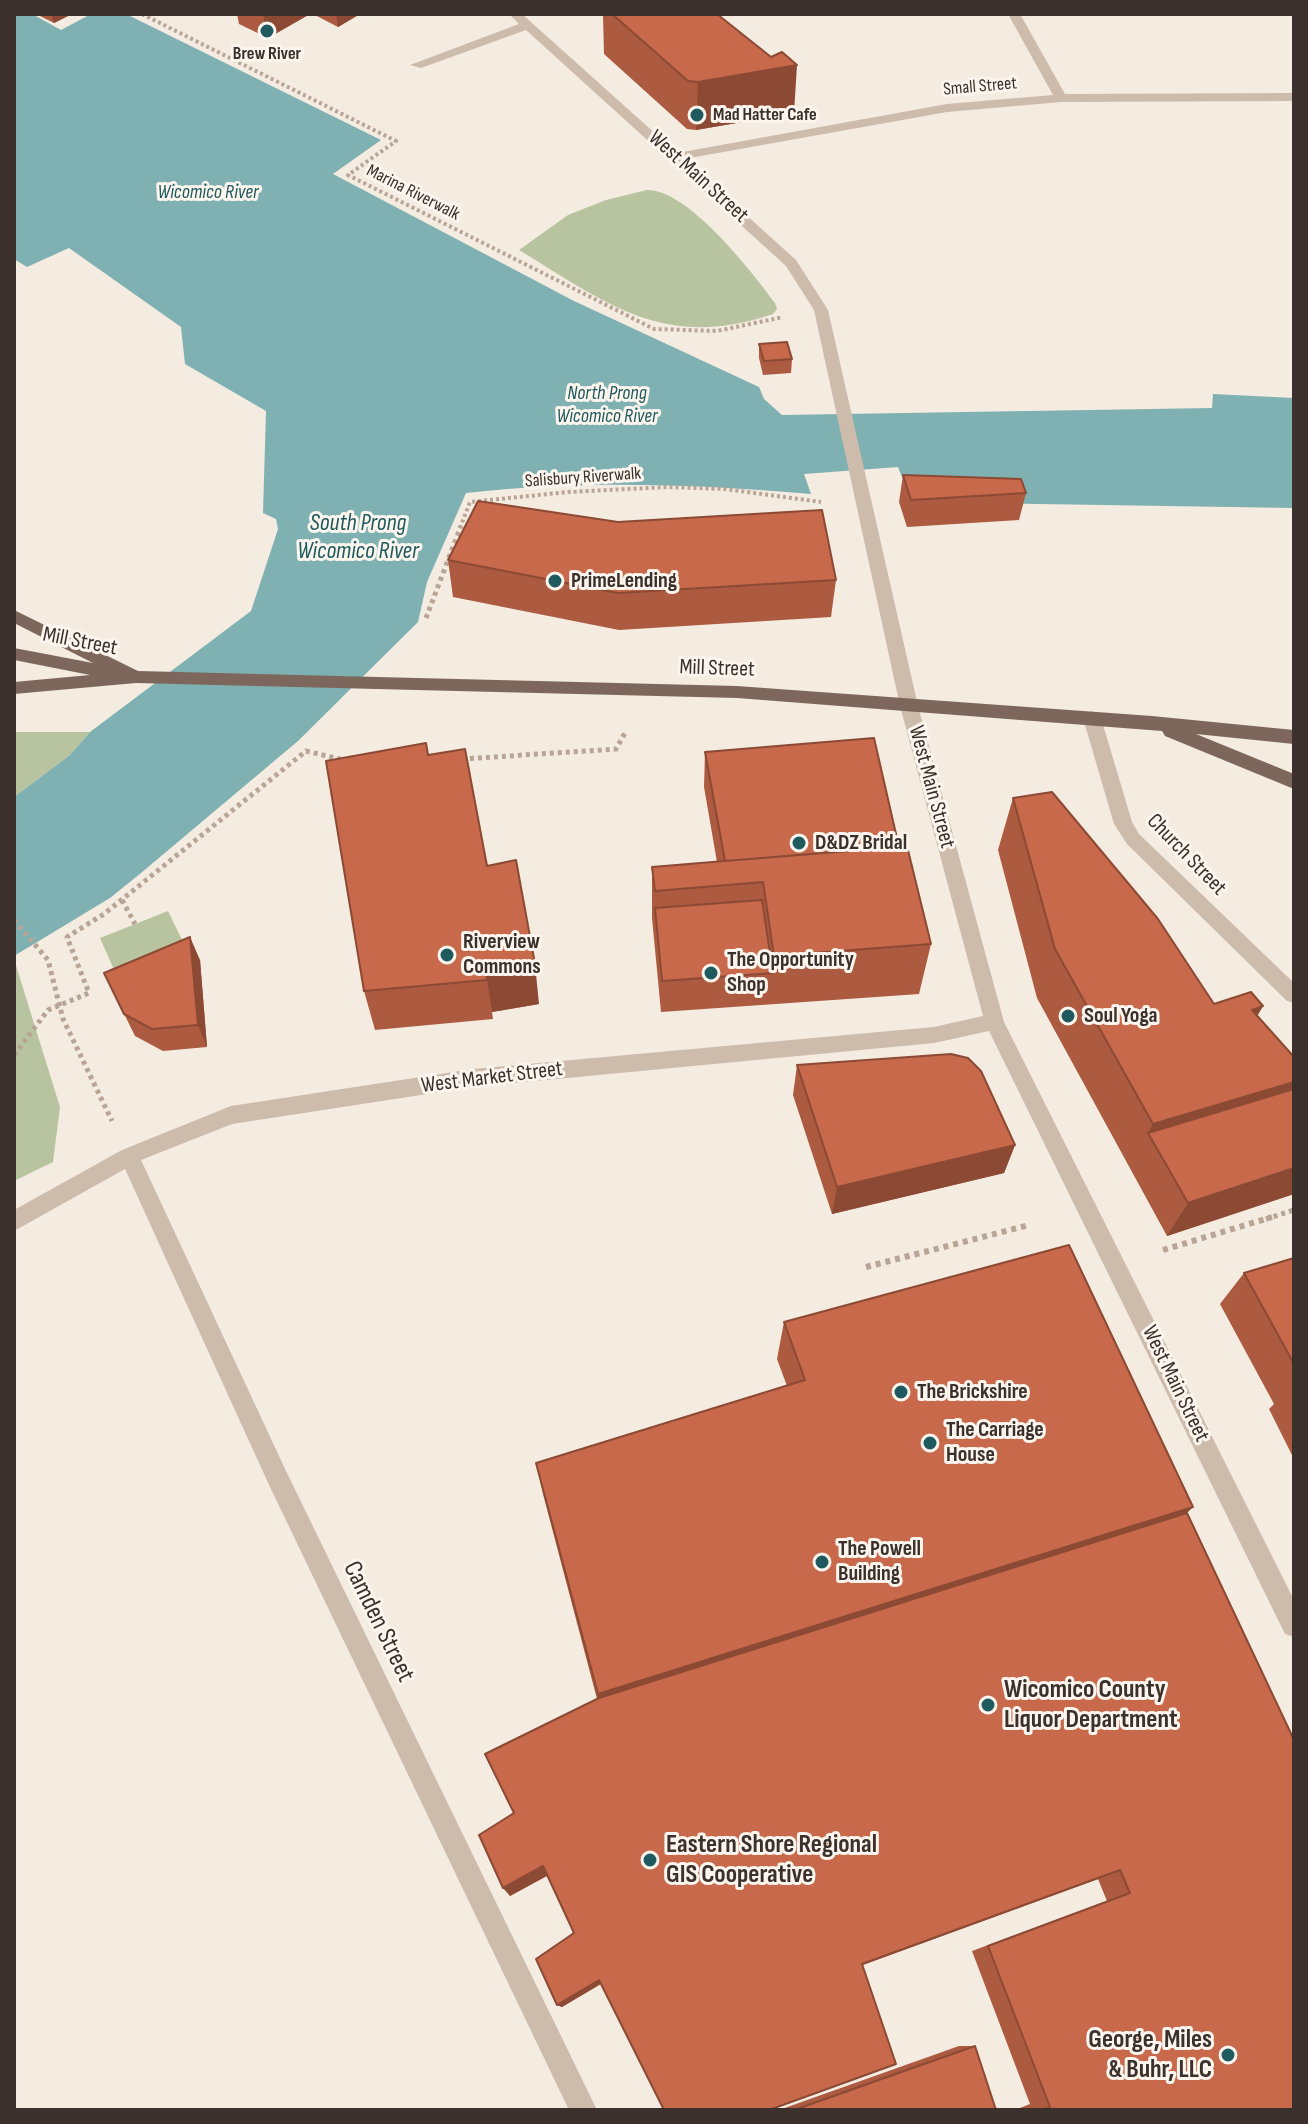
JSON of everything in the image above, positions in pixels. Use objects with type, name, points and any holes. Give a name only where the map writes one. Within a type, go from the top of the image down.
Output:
[{"type":"main road","points":[[14,616],[136,677]]},
{"type":"main road","name":"Mill Street","points":[[14,654],[136,677]]},
{"type":"main road","name":"Mill Street","points":[[14,688],[136,677],[737,692],[1092,718],[1294,737]]},
{"type":"main road","points":[[1152,723],[1294,782]]},
{"type":"street","name":"West Main Street","points":[[515,14],[791,263],[821,310],[909,706],[994,1022],[1294,1625]]},
{"type":"street","points":[[1014,14],[1061,98]]},
{"type":"street","points":[[416,65],[528,25]]},
{"type":"street","name":"Small Street","points":[[675,157],[947,108],[1061,98],[1294,97]]},
{"type":"street","name":"Church Street","points":[[1092,718],[1123,824],[1133,839],[1294,995]]},
{"type":"street","name":"West Market Street","points":[[14,1221],[129,1156],[231,1115],[473,1078],[934,1035],[994,1022]]},
{"type":"street","name":"Camden Street","points":[[129,1156],[272,1466],[583,2110]]},
{"type":"path","name":"Marina Riverwalk","points":[[142,14],[396,141],[348,175],[654,329],[717,331],[784,317]]},
{"type":"path","name":"Salisbury Riverwalk","points":[[426,618],[470,502],[556,491],[669,486],[821,502]]},
{"type":"path","points":[[458,759],[616,749],[625,733]]},
{"type":"path","points":[[14,1055],[48,1010],[89,993],[67,937],[122,900],[306,751],[358,760]]},
{"type":"path","points":[[122,900],[135,924]]},
{"type":"path","points":[[14,920],[48,960],[59,1005],[129,1156]]},
{"type":"path","points":[[1163,1250],[1294,1210]]},
{"type":"path","points":[[866,1267],[1029,1225]]},
{"type":"green space","points":[[647,190],[663,193],[681,203],[718,234],[775,303],[777,309],[773,314],[734,324],[700,327],[668,324],[610,304],[519,250],[568,215],[606,200]]},
{"type":"green space","points":[[14,732],[90,732],[70,755],[14,797]]},
{"type":"green space","points":[[168,911],[184,944],[115,972],[100,938]]},
{"type":"green space","points":[[14,959],[60,1107],[53,1162],[14,1181]]},
{"type":"water","points":[[14,14],[32,14],[61,30],[91,14],[126,14],[381,140],[333,174],[574,301],[759,387],[764,399],[782,415],[1212,408],[1213,394],[1294,398],[1294,508],[912,502],[898,467],[804,474],[811,494],[638,485],[553,486],[466,493],[427,582],[418,622],[298,741],[141,873],[110,898],[14,956],[14,797],[70,755],[90,732],[251,611],[278,529],[276,519],[263,513],[266,411],[185,364],[181,327],[69,248],[27,267],[14,259]]},
{"type":"building","points":[[612,14],[717,14],[771,57],[782,52],[797,65],[698,82],[688,81]]},
{"type":"building","points":[[787,342],[792,359],[764,361],[759,344]]},
{"type":"building","points":[[903,475],[1021,479],[1026,493],[911,500]]},
{"type":"building","points":[[478,501],[618,522],[822,510],[836,580],[618,593],[448,560]]},
{"type":"building","points":[[874,738],[899,847],[725,861],[705,752]]},
{"type":"building","name":"Riverview Commons","points":[[426,743],[428,755],[465,749],[487,866],[516,860],[535,964],[486,973],[487,980],[364,991],[326,761]]},
{"type":"building","points":[[1052,792],[1158,919],[1214,1004],[1251,992],[1263,1006],[1252,1010],[1294,1057],[1294,1082],[1153,1124],[1055,949],[1013,798]]},
{"type":"building","points":[[907,846],[931,944],[774,956],[763,882],[655,891],[652,867]]},
{"type":"building","points":[[762,900],[773,973],[662,981],[655,908]]},
{"type":"building","points":[[190,937],[198,1025],[152,1029],[124,1014],[104,973]]},
{"type":"building","points":[[951,1054],[968,1058],[981,1071],[1015,1145],[837,1187],[797,1065]]},
{"type":"building","points":[[1294,1089],[1294,1168],[1188,1203],[1148,1133]]},
{"type":"building","points":[[1069,1245],[1193,1507],[598,1694],[536,1463],[805,1380],[784,1322]]},
{"type":"building","points":[[1294,1258],[1294,1364],[1244,1273]]},
{"type":"building","points":[[1187,1513],[1294,1740],[1294,2110],[1042,2110],[1050,2107],[988,1946],[1130,1893],[1120,1870],[862,1964],[896,2064],[769,2110],[664,2110],[599,1980],[557,2005],[536,1959],[574,1933],[543,1866],[503,1888],[479,1835],[514,1813],[485,1754],[599,1698]]},
{"type":"building","points":[[975,2046],[996,2110],[794,2110]]},
{"type":"place","name":"Brew River","points":[[267,31]]},
{"type":"place","name":"Mad Hatter Cafe","points":[[697,115]]},
{"type":"place","name":"PrimeLending","points":[[555,581]]},
{"type":"place","name":"D&DZ Bridal","points":[[799,843]]},
{"type":"place","name":"Riverview Commons","points":[[447,955]]},
{"type":"place","name":"The Opportunity Shop","points":[[711,973]]},
{"type":"place","name":"Soul Yoga","points":[[1068,1016]]},
{"type":"place","name":"The Brickshire","points":[[901,1392]]},
{"type":"place","name":"The Carriage House","points":[[930,1443]]},
{"type":"place","name":"The Powell Building","points":[[822,1562]]},
{"type":"place","name":"Wicomico County Liquor Department","points":[[988,1705]]},
{"type":"place","name":"Eastern Shore Regional GIS Cooperative","points":[[650,1860]]},
{"type":"place","name":"George, Miles & Buhr, LLC","points":[[1228,2055]]},
{"type":"water label","name":"Wicomico River","points":[[208,193]]},
{"type":"water label","name":"North Prong Wicomico River","points":[[607,406]]},
{"type":"water label","name":"South Prong Wicomico River","points":[[358,538]]}]
